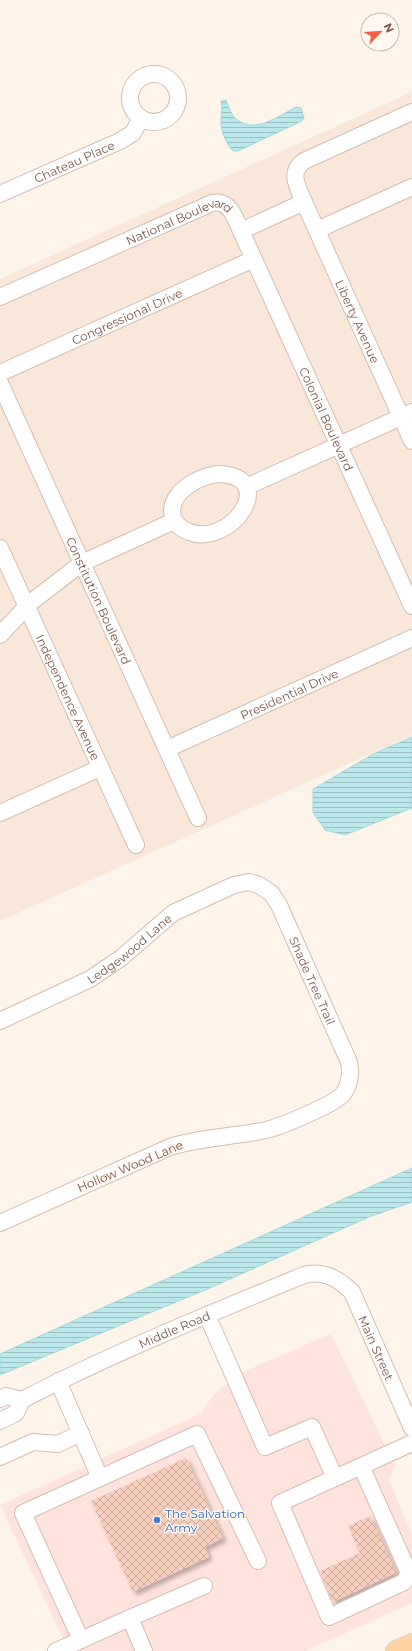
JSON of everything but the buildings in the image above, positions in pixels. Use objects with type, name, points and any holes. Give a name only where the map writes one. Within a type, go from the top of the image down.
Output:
[{"type":"main road","points":[[396,1651],[412,1644]]},
{"type":"street","points":[[304,202],[295,180],[295,172],[299,164],[412,112]]},
{"type":"street","name":"Chateau Place","points":[[0,194],[120,140],[133,132],[141,118]]},
{"type":"street","points":[[317,230],[412,187]]},
{"type":"street","name":"National Boulevard","points":[[0,297],[212,203],[222,202],[228,206],[232,211],[241,231],[304,202]]},
{"type":"street","name":"Liberty Avenue","points":[[304,202],[407,415],[412,441]]},
{"type":"street","name":"Colonial Boulevard","points":[[241,231],[412,606]]},
{"type":"street","name":"Congressional Drive","points":[[0,373],[254,259]]},
{"type":"street","name":"Constitution Boulevard","points":[[0,384],[198,818]]},
{"type":"street","points":[[246,487],[407,415]]},
{"type":"street","points":[[224,474],[237,478],[246,487],[248,498],[244,509],[237,519],[220,529],[207,533],[194,534],[182,529],[174,521],[172,513],[174,502],[183,490],[195,481],[210,475],[224,474]]},
{"type":"street","points":[[0,635],[26,606],[82,563],[174,521]]},
{"type":"street","name":"Independence Avenue","points":[[0,548],[136,845]]},
{"type":"street","name":"Presidential Drive","points":[[167,749],[412,638]]},
{"type":"street","points":[[0,813],[100,768]]},
{"type":"street","name":"Ledgewood Lane","points":[[0,1021],[80,985],[99,974],[132,950],[167,918],[180,909],[238,883],[249,882],[259,885]]},
{"type":"street","name":"Shade Tree Trail","points":[[259,885],[271,893],[279,905],[349,1062],[350,1075],[348,1085]]},
{"type":"street","name":"Hollow Wood Lane","points":[[0,1223],[170,1147],[200,1139],[260,1131],[277,1127],[337,1100],[343,1094],[348,1085]]},
{"type":"street","name":"Middle Road","points":[[0,1421],[16,1413],[22,1400],[58,1381],[207,1315],[313,1272],[330,1275]]},
{"type":"street","name":"Main Street","points":[[330,1275],[345,1285],[352,1292],[412,1428]]},
{"type":"street","points":[[207,1315],[264,1447],[312,1427],[335,1478]]},
{"type":"street","points":[[58,1381],[100,1478]]},
{"type":"street","points":[[0,1399],[6,1396],[22,1400]]},
{"type":"street","points":[[0,1456],[33,1442],[58,1444],[81,1433]]},
{"type":"street","points":[[81,1640],[23,1513],[197,1434],[258,1561]]},
{"type":"street","points":[[361,1466],[409,1573],[404,1582],[329,1617],[280,1503],[361,1466],[412,1443]]},
{"type":"street","points":[[56,1651],[204,1586]]},
{"type":"street","points":[[130,1618],[144,1651]]},
{"type":"shaded area","points":[[412,92],[412,735],[0,921],[0,279]]},
{"type":"shaded area","points":[[331,1334],[395,1466],[389,1480],[412,1534],[412,1603],[305,1651],[69,1651],[0,1505],[200,1414],[216,1392],[243,1372]]},
{"type":"water","points":[[226,100],[234,117],[249,125],[257,125],[273,119],[296,107],[301,108],[304,118],[302,121],[238,151],[233,151],[224,137],[221,125],[221,101]]},
{"type":"water","points":[[412,737],[412,808],[345,835],[325,830],[313,812],[313,789],[375,753]]},
{"type":"water","points":[[412,1168],[412,1202],[369,1217],[210,1288],[0,1375],[0,1354]]},
{"type":"place","name":"The Salvation Army","points":[[157,1520]]}]
